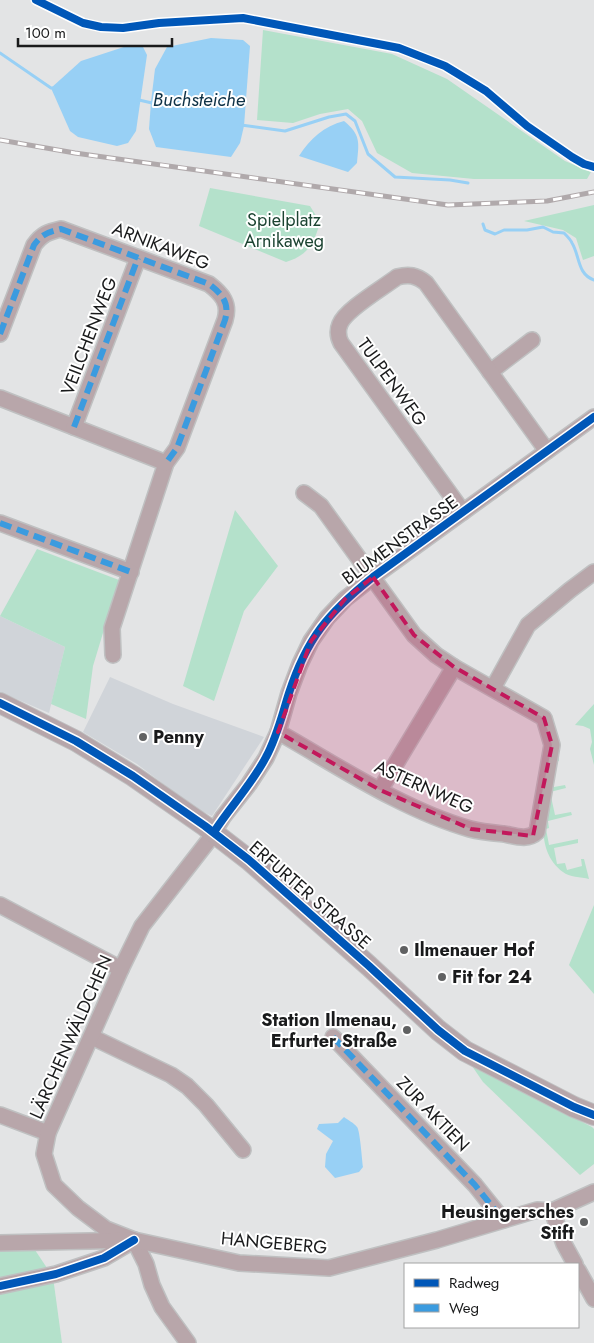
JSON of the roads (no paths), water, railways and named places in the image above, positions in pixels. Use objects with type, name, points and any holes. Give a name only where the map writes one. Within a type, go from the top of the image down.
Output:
[{"type":"main road","name":"ERFURTER STRASSE","points":[[0,703],[76,741],[133,776],[214,832],[369,966],[438,1030],[465,1051],[574,1107],[594,1115]]},
{"type":"street","name":"ARNIKAWEG","points":[[0,334],[34,244],[40,236],[61,229],[209,284],[221,294],[226,303],[228,312],[176,448],[166,463],[112,628],[113,655]]},
{"type":"street","name":"VEILCHENWEG","points":[[74,427],[138,258]]},
{"type":"street","name":"TULPENWEG","points":[[464,512],[341,343],[338,336],[339,326],[346,314],[397,277],[412,275],[426,283],[547,451]]},
{"type":"street","points":[[490,372],[532,340]]},
{"type":"street","points":[[0,398],[166,463]]},
{"type":"street","name":"BLUMENSTRASSE","points":[[214,832],[266,758],[278,732],[300,664],[311,641],[327,618],[345,599],[373,577],[594,416]]},
{"type":"street","points":[[304,493],[321,506],[414,635],[454,668],[493,688],[528,625],[594,572]]},
{"type":"street","points":[[0,523],[131,572]]},
{"type":"street","points":[[380,790],[454,668]]},
{"type":"street","name":"ASTERNWEG","points":[[278,732],[380,790],[426,812],[470,829],[522,838],[533,836],[537,832],[552,744],[544,718],[493,688]]},
{"type":"street","name":"LÄRCHENWÄLDCHEN","points":[[134,1240],[106,1228],[78,1208],[54,1185],[44,1154],[48,1133],[142,926],[214,832]]},
{"type":"street","points":[[0,905],[121,969]]},
{"type":"street","points":[[92,1037],[171,1075],[187,1086],[206,1105],[243,1150]]},
{"type":"street","name":"ZUR AKTIEN","points":[[333,1037],[475,1185],[503,1220]]},
{"type":"street","points":[[0,1115],[48,1133]]},
{"type":"street","name":"HANGEBERG","points":[[0,1243],[134,1240],[239,1263],[329,1268],[437,1240],[536,1210],[552,1211],[594,1192]]},
{"type":"street","points":[[552,1211],[564,1244],[574,1263]]},
{"type":"street","points":[[0,1286],[56,1274],[104,1258],[134,1240],[146,1264],[152,1285],[162,1307],[188,1343]]},
{"type":"street","points":[[579,1272],[594,1299]]},
{"type":"water","name":"Buchsteiche","points":[[211,38],[243,40],[250,46],[244,126],[240,143],[231,157],[156,147],[149,129],[155,69],[167,47]]},
{"type":"water","points":[[130,45],[143,47],[147,55],[136,131],[128,143],[117,146],[78,137],[70,131],[51,88],[81,61]]},
{"type":"water","points":[[344,121],[350,126],[358,139],[357,163],[348,172],[299,156],[318,134],[330,126]]},
{"type":"water","points":[[344,1117],[358,1129],[363,1167],[359,1172],[335,1178],[325,1167],[326,1154],[333,1141],[317,1129],[319,1124],[338,1123]]},
{"type":"waterway","points":[[0,53],[51,88],[54,88]]},
{"type":"waterway","points":[[139,100],[152,103]]},
{"type":"waterway","points":[[241,125],[285,131],[329,117],[346,114],[355,121],[368,154],[395,177],[450,180],[468,183]]},
{"type":"waterway","points":[[483,224],[485,230],[495,234],[504,230],[527,230],[543,227],[553,232],[564,233],[575,248],[585,274],[594,280]]},
{"type":"railway","points":[[0,140],[75,153],[448,205],[547,201],[594,192]]},
{"type":"place","name":"Penny","points":[[143,737]]},
{"type":"place","name":"Ilmenauer Hof","points":[[404,950]]},
{"type":"place","name":"Fit for 24","points":[[442,977]]},
{"type":"place","name":"Station Ilmenau, Erfurter Straße","points":[[407,1030]]},
{"type":"place","name":"Heusingersches Stift","points":[[584,1222]]},
{"type":"park label","name":"Spielplatz Arnikaweg","points":[[284,230]]}]
